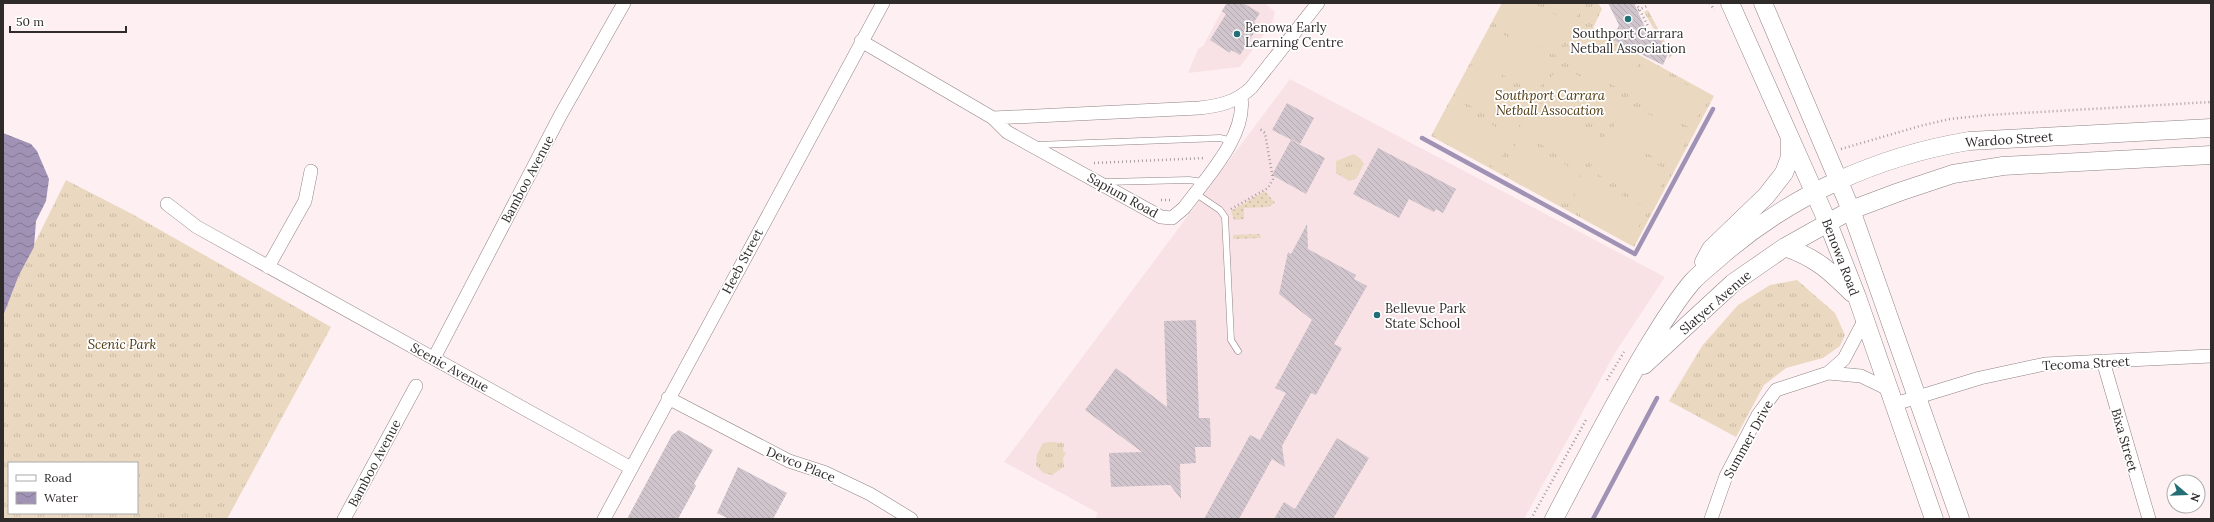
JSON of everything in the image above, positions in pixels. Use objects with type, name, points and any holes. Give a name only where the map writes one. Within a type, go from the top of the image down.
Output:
[{"type":"main road","name":"Benowa Road","points":[[1730,3],[1789,132],[1828,223],[1857,297],[1893,397],[1934,519]]},
{"type":"main road","name":"Benowa Road","points":[[1763,3],[1851,210],[1960,519]]},
{"type":"main road","name":"Wardoo Street","points":[[1815,192],[1839,179],[1895,159],[1944,145],[1969,141],[2211,128]]},
{"type":"main road","points":[[1692,282],[1711,249],[1766,196],[1784,173],[1790,157],[1789,132]]},
{"type":"main road","name":"Wardoo Street","points":[[1851,210],[1953,174],[1976,170],[2003,166],[2211,155]]},
{"type":"main road","name":"Slatyer Avenue","points":[[1554,519],[1628,381],[1669,313],[1692,282],[1734,245],[1815,192]]},
{"type":"main road","name":"Slatyer Avenue","points":[[1628,381],[1733,283],[1786,247],[1851,210]]},
{"type":"main road","points":[[1786,247],[1809,256],[1830,271],[1857,297]]},
{"type":"street","name":"Bamboo Avenue","points":[[434,358],[557,123],[624,3]]},
{"type":"street","name":"Heeb Street","points":[[604,519],[861,41],[883,3]]},
{"type":"street","points":[[993,118],[1219,106],[1241,97],[1264,74],[1314,4]]},
{"type":"street","name":"Sapium Road","points":[[861,41],[993,118],[1008,132],[1102,182],[1156,214],[1168,218],[1176,216],[1195,193],[1232,141],[1237,132],[1243,110],[1241,97]]},
{"type":"street","points":[[268,267],[305,201],[311,171]]},
{"type":"street","name":"Scenic Avenue","points":[[167,204],[196,227],[631,468]]},
{"type":"street","name":"Summer Drive","points":[[1711,519],[1726,476],[1758,415],[1776,390],[1828,373],[1844,359],[1865,319]]},
{"type":"street","name":"Tecoma Street","points":[[1893,397],[1918,398],[1980,378],[2045,364],[2211,356]]},
{"type":"street","name":"Bixa Street","points":[[2103,361],[2149,519]]},
{"type":"street","name":"Summer Drive","points":[[1828,373],[1861,376],[1893,397]]},
{"type":"street","name":"Bamboo Avenue","points":[[344,519],[416,386]]},
{"type":"street","name":"Devco Place","points":[[668,398],[788,461],[826,473],[870,494],[911,519]]},
{"type":"lane","points":[[1032,145],[1220,138],[1232,141]]},
{"type":"lane","points":[[1102,182],[1189,180],[1203,182]]},
{"type":"lane","points":[[1195,193],[1220,210],[1225,217],[1231,340],[1238,351]]},
{"type":"path","points":[[1636,3],[1648,26],[1644,28]]},
{"type":"path","points":[[1710,3],[1717,15]]},
{"type":"path","points":[[1639,10],[1647,6]]},
{"type":"path","points":[[1222,213],[1268,188],[1273,179],[1265,133],[1260,129]]},
{"type":"path","points":[[1094,163],[1205,158]]},
{"type":"path","points":[[1605,385],[1628,346]]},
{"type":"path","points":[[1531,519],[1590,412]]},
{"type":"shaded area","name":"Benowa Early Learning Centre","points":[[1226,3],[1265,3],[1275,12],[1272,23],[1240,67],[1188,73],[1198,49],[1203,46]]},
{"type":"shaded area","name":"Bellevue Park State School","points":[[1290,79],[1665,277],[1615,353],[1524,519],[1095,519],[1098,513],[1004,462]]},
{"type":"green space","name":"Southport Carrara Netball Assocation","points":[[1502,3],[1598,3],[1602,9],[1593,28],[1613,36],[1612,40],[1714,96],[1634,247],[1431,136]]},
{"type":"green space","points":[[1504,3],[1533,3],[1573,24],[1557,56],[1494,23]]},
{"type":"green space","points":[[1548,3],[1584,3],[1576,18]]},
{"type":"green space","points":[[1648,10],[1672,55],[1668,59],[1669,55],[1644,12]]},
{"type":"green space","points":[[1578,26],[1641,59],[1624,91],[1561,58]]},
{"type":"green space","points":[[1491,28],[1554,62],[1537,93],[1474,60]]},
{"type":"green space","points":[[1645,63],[1708,96],[1691,128],[1628,95]]},
{"type":"green space","points":[[1471,65],[1534,98],[1517,130],[1454,97]]},
{"type":"green space","points":[[1558,65],[1621,98],[1605,129],[1542,96]]},
{"type":"green space","points":[[1537,102],[1600,135],[1584,167],[1521,134]]},
{"type":"green space","points":[[1626,102],[1689,135],[1673,167],[1610,134]]},
{"type":"green space","points":[[1450,103],[1513,136],[1496,168],[1433,135]]},
{"type":"green space","points":[[1606,138],[1669,171],[1652,203],[1589,170]]},
{"type":"green space","points":[[1518,139],[1581,173],[1564,204],[1502,171]]},
{"type":"green space","points":[[1354,154],[1361,159],[1364,164],[1356,179],[1349,181],[1336,173],[1336,161]]},
{"type":"green space","points":[[1585,176],[1648,209],[1631,241],[1568,208]]},
{"type":"green space","name":"Scenic Park","points":[[66,180],[132,214],[331,327],[227,519],[3,519],[3,316],[19,275]]},
{"type":"green space","points":[[1265,191],[1275,203],[1268,207],[1244,208],[1244,219],[1234,220],[1231,211]]},
{"type":"green space","points":[[1260,234],[1261,238],[1233,239],[1233,235]]},
{"type":"green space","points":[[1797,280],[1835,313],[1845,335],[1840,346],[1823,358],[1786,368],[1764,385],[1736,437],[1669,401],[1702,346],[1738,305],[1770,285]]},
{"type":"green space","points":[[1043,443],[1064,443],[1063,451],[1066,453],[1063,458],[1064,467],[1052,475],[1043,473],[1036,465],[1037,454]]},
{"type":"water","points":[[3,133],[31,144],[37,151],[49,179],[46,201],[36,221],[34,247],[19,275],[3,316]]},
{"type":"building","points":[[1227,3],[1243,3],[1260,13],[1254,22],[1259,25],[1240,55],[1231,50],[1230,53],[1210,40],[1226,14],[1222,11]]},
{"type":"building","points":[[1608,3],[1634,3],[1648,34],[1661,41],[1668,54],[1663,65],[1612,40],[1619,25]]},
{"type":"building","points":[[1287,103],[1314,118],[1300,144],[1272,130]]},
{"type":"building","points":[[1291,140],[1325,158],[1306,194],[1272,175]]},
{"type":"building","points":[[1378,148],[1456,189],[1443,213],[1436,209],[1434,212],[1409,199],[1399,218],[1353,194]]},
{"type":"building","points":[[1307,224],[1308,249],[1356,275],[1354,279],[1367,286],[1334,344],[1342,348],[1316,395],[1311,393],[1282,446],[1285,467],[1272,459],[1239,519],[1204,519],[1250,435],[1260,440],[1286,393],[1275,388],[1312,320],[1279,294],[1288,252],[1291,254]]},
{"type":"building","points":[[1196,320],[1199,418],[1210,418],[1211,447],[1195,447],[1196,463],[1180,464],[1181,499],[1170,485],[1111,487],[1109,453],[1142,452],[1085,410],[1116,368],[1167,407],[1164,321]]},
{"type":"building","points":[[679,430],[713,450],[694,484],[696,486],[678,519],[627,519],[672,435]]},
{"type":"building","points":[[1337,438],[1369,458],[1333,519],[1274,519],[1284,502],[1295,509]]},
{"type":"building","points":[[738,467],[787,493],[773,519],[729,519],[717,513]]},
{"type":"waterway","points":[[1422,138],[1635,254],[1713,109]]},
{"type":"waterway","points":[[1593,519],[1657,398]]},
{"type":"place","name":"Southport Carrara Netball Association","points":[[1628,19]]},
{"type":"place","name":"Benowa Early Learning Centre","points":[[1237,34]]},
{"type":"place","name":"Bellevue Park State School","points":[[1377,315]]}]
